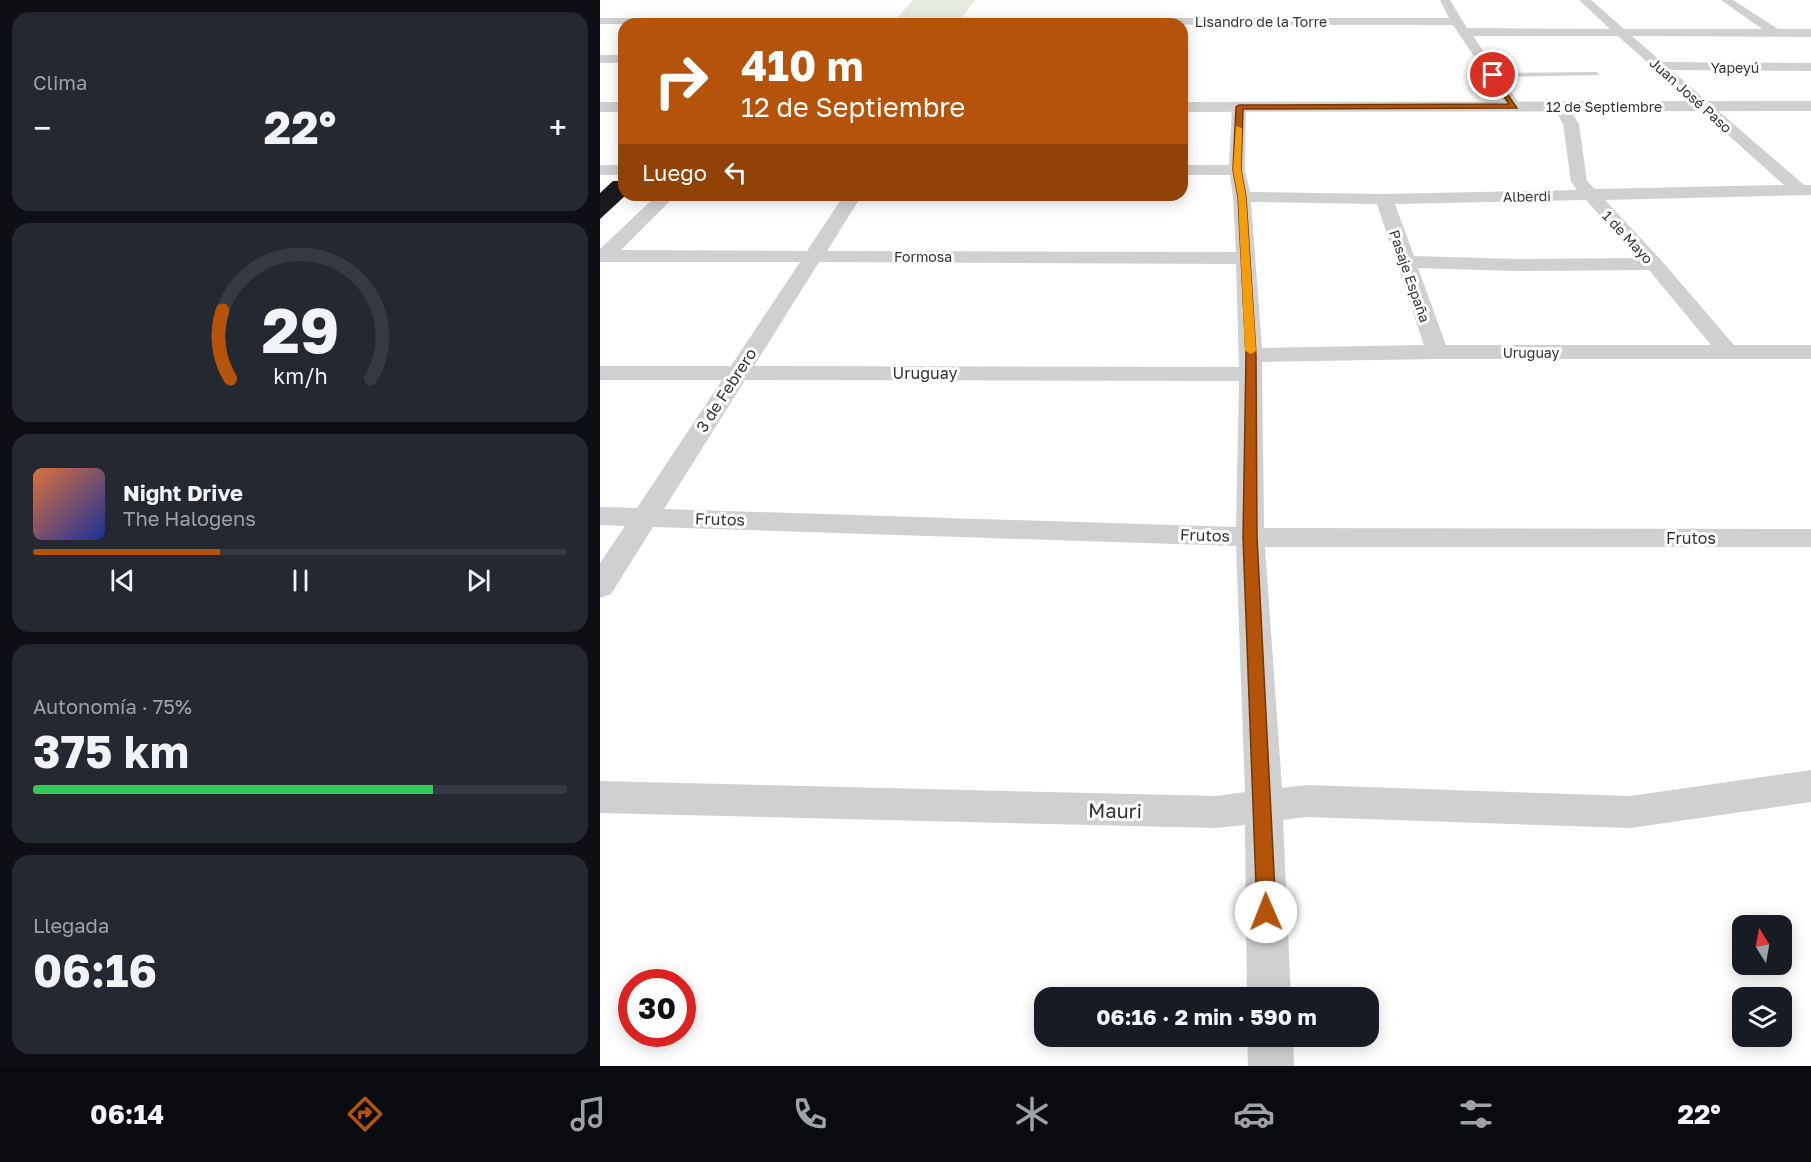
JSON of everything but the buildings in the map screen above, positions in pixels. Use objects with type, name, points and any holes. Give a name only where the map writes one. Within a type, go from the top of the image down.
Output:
[{"type":"street","points":[[1445,0],[1459,27],[1514,106]]},
{"type":"street","name":"Juan José Paso","points":[[1584,0],[1704,106],[1805,189]]},
{"type":"street","points":[[1726,0],[1802,51]]},
{"type":"street","points":[[972,18],[979,7]]},
{"type":"street","points":[[641,18],[652,11]]},
{"type":"street","name":"Lisandro de la Torre","points":[[600,21],[618,22]]},
{"type":"street","name":"Lisandro de la Torre","points":[[1188,21],[1620,33],[1811,33]]},
{"type":"street","points":[[600,59],[618,59]]},
{"type":"street","name":"Yapeyú","points":[[1659,66],[1811,67]]},
{"type":"street","points":[[600,106],[618,106]]},
{"type":"street","name":"1 de Mayo","points":[[1560,106],[1571,124],[1577,177],[1588,194],[1654,264],[1729,353]]},
{"type":"street","name":"12 de Septiembre","points":[[1188,107],[1811,106]]},
{"type":"street","points":[[1239,107],[1240,184],[1246,258],[1250,365],[1250,537],[1264,805],[1269,987]]},
{"type":"street","points":[[600,170],[618,170]]},
{"type":"street","name":"Alberdi","points":[[1188,171],[1240,184],[1383,199],[1805,189]]},
{"type":"street","name":"Pasaje España","points":[[1383,199],[1437,352]]},
{"type":"street","points":[[602,256],[661,201]]},
{"type":"street","name":"3 de Febrero","points":[[600,587],[736,372],[849,201]]},
{"type":"street","name":"Formosa","points":[[602,256],[1246,258]]},
{"type":"street","points":[[1405,262],[1517,265],[1654,264]]},
{"type":"street","name":"Uruguay","points":[[600,373],[1250,365],[1437,352],[1811,352]]},
{"type":"street","name":"Frutos","points":[[600,516],[1250,537],[1811,538]]},
{"type":"street","name":"Mauri","points":[[600,797],[1216,812],[1306,801],[1630,812],[1811,786]]},
{"type":"street","points":[[1270,1047],[1271,1066]]},
{"type":"lane","points":[[1493,75],[1597,74]]},
{"type":"shaded area","points":[[913,0],[975,0],[962,18],[897,18]]},
{"type":"slow traffic","points":[[1239,128],[1237,170],[1242,197],[1251,351]]},
{"type":"route","points":[[1266,912],[1264,805],[1250,537],[1251,355],[1242,197],[1237,170],[1239,107],[1514,106],[1493,75]]}]
